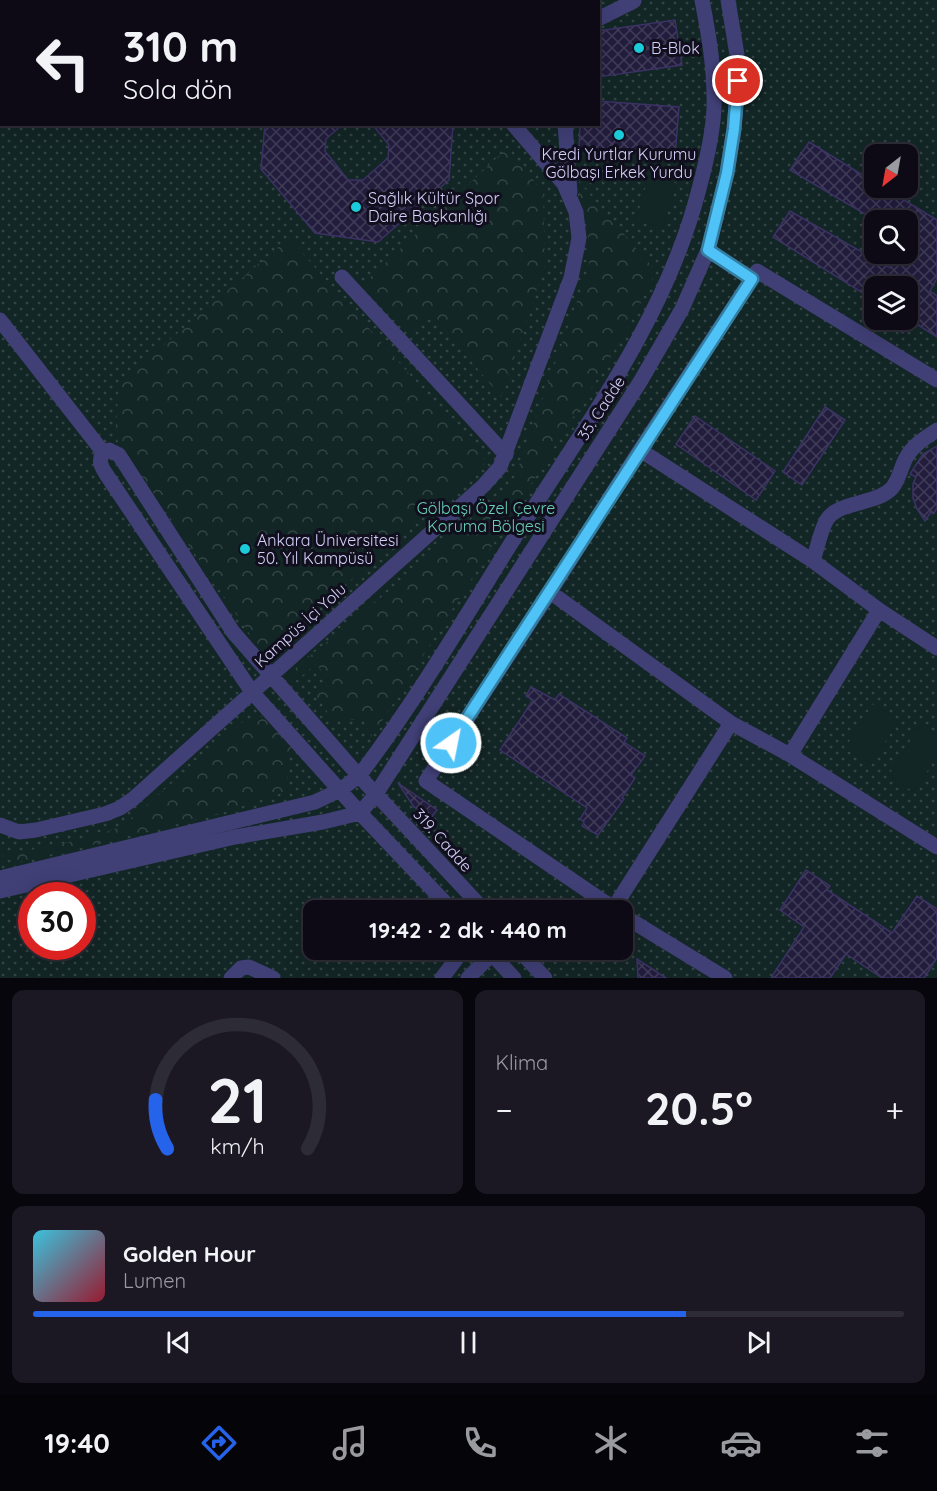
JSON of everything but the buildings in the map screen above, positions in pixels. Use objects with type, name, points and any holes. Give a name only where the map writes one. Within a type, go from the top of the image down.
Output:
[{"type":"street","name":"35. Cadde","points":[[0,878],[315,802],[340,790],[359,776],[436,662],[619,373],[650,319],[671,273],[696,201],[712,129],[714,100],[712,56],[702,0]]},
{"type":"street","name":"35. Cadde","points":[[360,813],[376,794],[660,349],[682,309],[708,250],[727,173],[734,129],[738,61],[728,0]]},
{"type":"street","points":[[600,19],[634,1]]},
{"type":"street","name":"Kampüs İçi Yolu","points":[[0,825],[19,832],[36,830],[105,814],[133,799],[483,486],[500,467],[571,278],[579,238],[576,212],[570,198],[555,172],[515,126]]},
{"type":"street","points":[[565,126],[570,198]]},
{"type":"street","points":[[708,250],[752,279]]},
{"type":"street","points":[[601,900],[426,781],[757,271],[937,380]]},
{"type":"street","points":[[342,277],[506,455]]},
{"type":"street","points":[[0,320],[103,452],[100,465],[252,692],[360,813],[443,900]]},
{"type":"street","points":[[813,561],[826,522],[831,516],[837,510],[871,500],[892,488],[906,457],[937,430]]},
{"type":"street","name":"319. Cadde","points":[[103,452],[109,450],[119,456],[233,632],[359,776],[475,900]]},
{"type":"street","points":[[640,450],[813,561],[879,610],[937,648]]},
{"type":"street","points":[[550,592],[731,723],[790,755],[936,843]]},
{"type":"street","points":[[790,755],[879,610]]},
{"type":"street","points":[[624,900],[731,723]]},
{"type":"street","points":[[0,891],[235,837],[323,822],[360,813]]},
{"type":"street","points":[[633,921],[725,978]]},
{"type":"street","points":[[442,978],[456,960]]},
{"type":"street","points":[[468,978],[483,960]]},
{"type":"street","points":[[497,960],[514,978]]},
{"type":"street","points":[[528,960],[545,978]]},
{"type":"street","points":[[231,978],[241,968],[249,967],[273,978]]},
{"type":"green space","name":"Gölbaşı Özel Çevre Koruma Bölgesi","points":[[600,0],[937,0],[937,978],[0,978],[0,126],[600,126]]},
{"type":"green space","points":[[507,148],[543,192],[545,265],[501,397],[430,312],[409,332],[364,283]]},
{"type":"green space","points":[[573,175],[656,271],[629,326],[597,379],[372,737],[363,720],[329,719],[324,706],[315,696],[331,682],[316,664],[291,685],[286,679],[294,669],[395,586],[511,484],[588,270],[588,234]]},
{"type":"green space","points":[[649,175],[676,183],[663,228],[636,220]]},
{"type":"green space","points":[[289,238],[487,462],[264,655],[115,437],[119,383]]},
{"type":"green space","points":[[873,704],[899,720],[871,764],[845,748]]},
{"type":"green space","points":[[256,715],[263,717],[294,746],[287,753],[288,791],[219,814],[20,862],[7,859],[0,854],[0,849],[11,851],[39,848],[122,826],[243,722]]},
{"type":"green space","points":[[920,725],[937,735],[937,756],[914,792],[888,776]]},
{"type":"place","name":"B-Blok","points":[[639,48]]},
{"type":"place","name":"Kredi Yurtlar Kurumu Gölbaşı Erkek Yurdu","points":[[619,135]]},
{"type":"place","name":"Sağlık Kültür Spor Daire Başkanlığı","points":[[356,207]]},
{"type":"place","name":"Ankara Üniversitesi 50. Yıl Kampüsü","points":[[245,549]]},
{"type":"route","points":[[451,743],[752,279],[708,250],[727,173],[738,81]]}]
